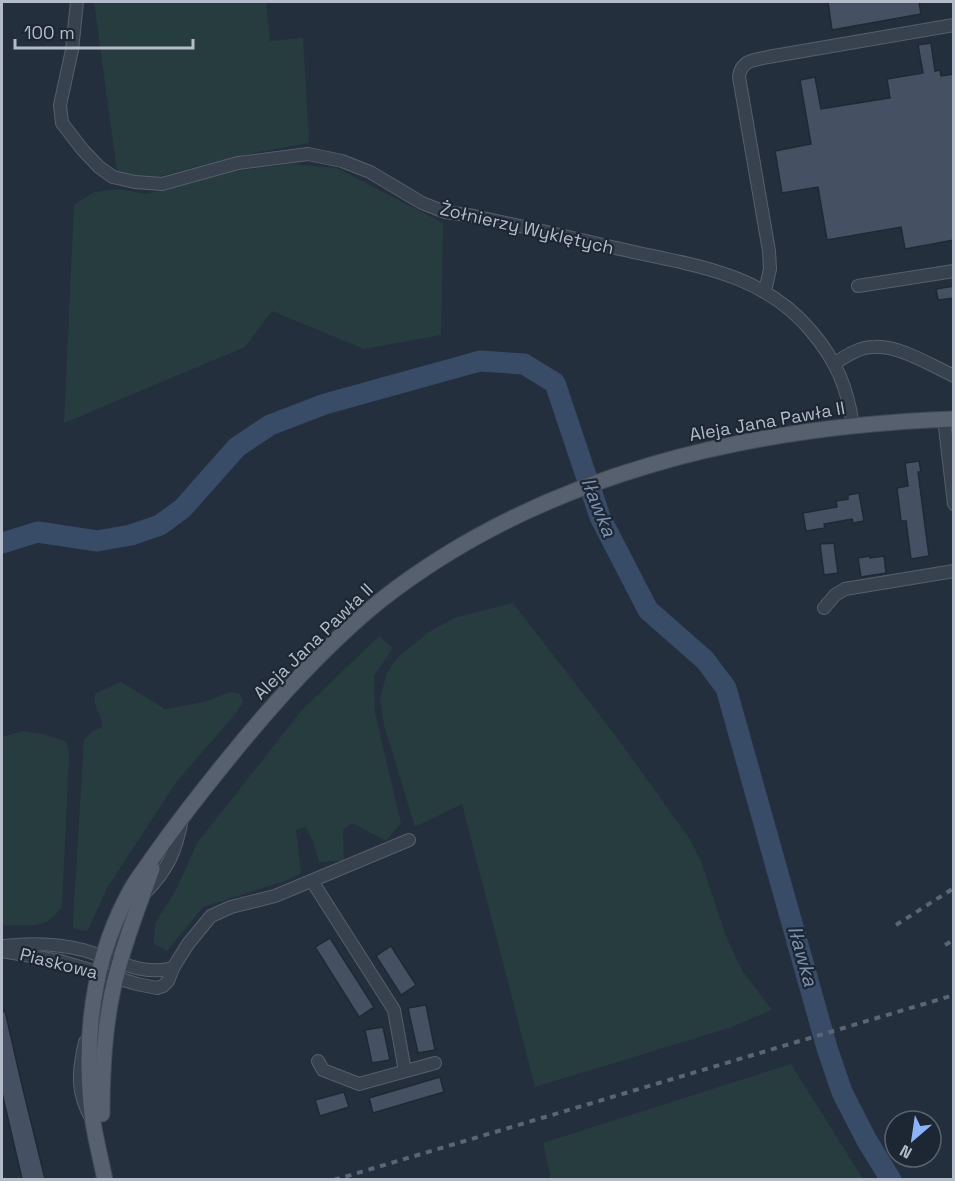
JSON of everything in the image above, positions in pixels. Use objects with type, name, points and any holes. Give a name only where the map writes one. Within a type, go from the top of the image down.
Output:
[{"type":"main road","name":"Aleja Jana Pawła II","points":[[105,1179],[93,1123],[90,1023],[103,956],[130,891],[182,814],[241,742],[305,671],[381,601],[458,548],[534,507],[583,486],[647,465],[785,434],[883,422],[949,419]]},
{"type":"main road","name":"Aleja Jana Pawła II","points":[[101,1159],[102,1085],[106,1036],[116,978],[159,848]]},
{"type":"street","name":"Żołnierzy Wyklętych","points":[[77,2],[72,50],[60,105],[62,123],[82,149],[99,167],[113,177],[135,182],[162,184],[238,163],[308,154],[326,156],[370,172],[422,203],[445,212],[474,216],[720,272],[765,291],[802,320],[835,363],[846,390],[853,425]]},
{"type":"street","points":[[765,291],[770,269],[769,251],[739,77],[742,66],[747,61],[954,25]]},
{"type":"street","points":[[858,286],[954,271]]},
{"type":"street","points":[[835,363],[860,350],[874,346],[909,355],[954,376]]},
{"type":"street","points":[[949,419],[954,504]]},
{"type":"street","points":[[824,608],[835,595],[846,589],[954,571]]},
{"type":"street","points":[[142,896],[159,878],[175,849],[182,814]]},
{"type":"street","points":[[173,968],[188,944],[211,916],[231,907],[274,896],[409,840]]},
{"type":"street","points":[[312,881],[394,1010],[405,1071]]},
{"type":"street","name":"Piaskowa","points":[[2,948],[29,943],[55,945],[103,956],[147,971],[161,972],[173,968]]},
{"type":"street","name":"Piaskowa","points":[[2,948],[60,961],[157,988],[168,981],[173,968]]},
{"type":"street","points":[[318,1061],[323,1070],[359,1084],[435,1063]]},
{"type":"green space","points":[[94,2],[266,2],[270,41],[303,38],[309,143],[238,156],[149,179],[117,171]]},
{"type":"green space","points":[[291,164],[337,168],[443,223],[441,335],[364,349],[272,311],[245,347],[64,423],[74,205],[94,192],[117,189],[147,194],[236,171]]},
{"type":"green space","points":[[513,603],[615,735],[689,838],[701,861],[727,939],[743,972],[772,1010],[729,1028],[535,1087],[462,804],[415,827],[384,725],[380,698],[387,673],[397,658],[429,632],[454,618]]},
{"type":"green space","points":[[379,636],[393,648],[374,676],[375,713],[401,823],[386,841],[352,823],[343,830],[344,861],[319,862],[306,827],[296,830],[301,873],[288,880],[203,907],[167,951],[154,944],[155,923],[176,890],[197,843],[302,710]]},
{"type":"green space","points":[[121,682],[165,709],[204,702],[231,692],[240,694],[243,702],[177,781],[107,888],[88,930],[82,931],[73,928],[73,921],[84,740],[93,731],[102,727],[95,702],[96,693]]},
{"type":"green space","points":[[23,731],[66,741],[69,755],[62,907],[42,924],[2,926],[2,737]]},
{"type":"green space","points":[[791,1064],[863,1179],[551,1179],[543,1143]]},
{"type":"building","points":[[828,2],[919,2],[921,14],[832,30]]},
{"type":"building","points":[[931,43],[935,71],[940,70],[941,76],[954,74],[954,240],[905,249],[901,227],[827,240],[818,187],[782,193],[775,151],[811,144],[800,80],[815,77],[821,109],[890,98],[887,79],[923,73],[918,45]]},
{"type":"building","points":[[954,286],[954,298],[938,300],[936,289]]},
{"type":"building","points":[[919,461],[921,472],[918,472],[929,556],[911,559],[906,521],[901,521],[897,488],[908,486],[905,463]]},
{"type":"building","points":[[859,493],[864,521],[853,523],[852,519],[824,524],[825,528],[806,531],[803,513],[837,507],[836,501],[848,499],[848,495]]},
{"type":"building","points":[[834,543],[838,573],[824,575],[820,544]]},
{"type":"building","points":[[870,556],[870,558],[884,556],[886,573],[861,577],[858,558]]},
{"type":"building","points":[[330,938],[374,1007],[359,1017],[315,947]]},
{"type":"building","points":[[391,946],[416,985],[401,995],[376,956]]},
{"type":"building","points":[[426,1005],[435,1050],[418,1053],[408,1008]]},
{"type":"building","points":[[5,1011],[45,1179],[22,1179],[2,1093],[2,1012]]},
{"type":"building","points":[[383,1027],[390,1060],[372,1063],[365,1030]]},
{"type":"building","points":[[440,1077],[444,1092],[373,1113],[369,1098]]},
{"type":"building","points":[[344,1092],[349,1107],[320,1116],[315,1100]]},
{"type":"waterway","name":"Iławka","points":[[2,543],[38,532],[97,541],[131,535],[160,525],[183,508],[237,447],[270,425],[325,404],[480,361],[524,364],[555,383],[600,517],[648,610],[705,660],[726,688],[827,1048],[842,1092],[866,1139],[891,1180]]},
{"type":"railway","points":[[896,925],[954,888]]},
{"type":"railway","points":[[945,945],[954,940]]},
{"type":"railway","points":[[334,1180],[954,995]]}]
